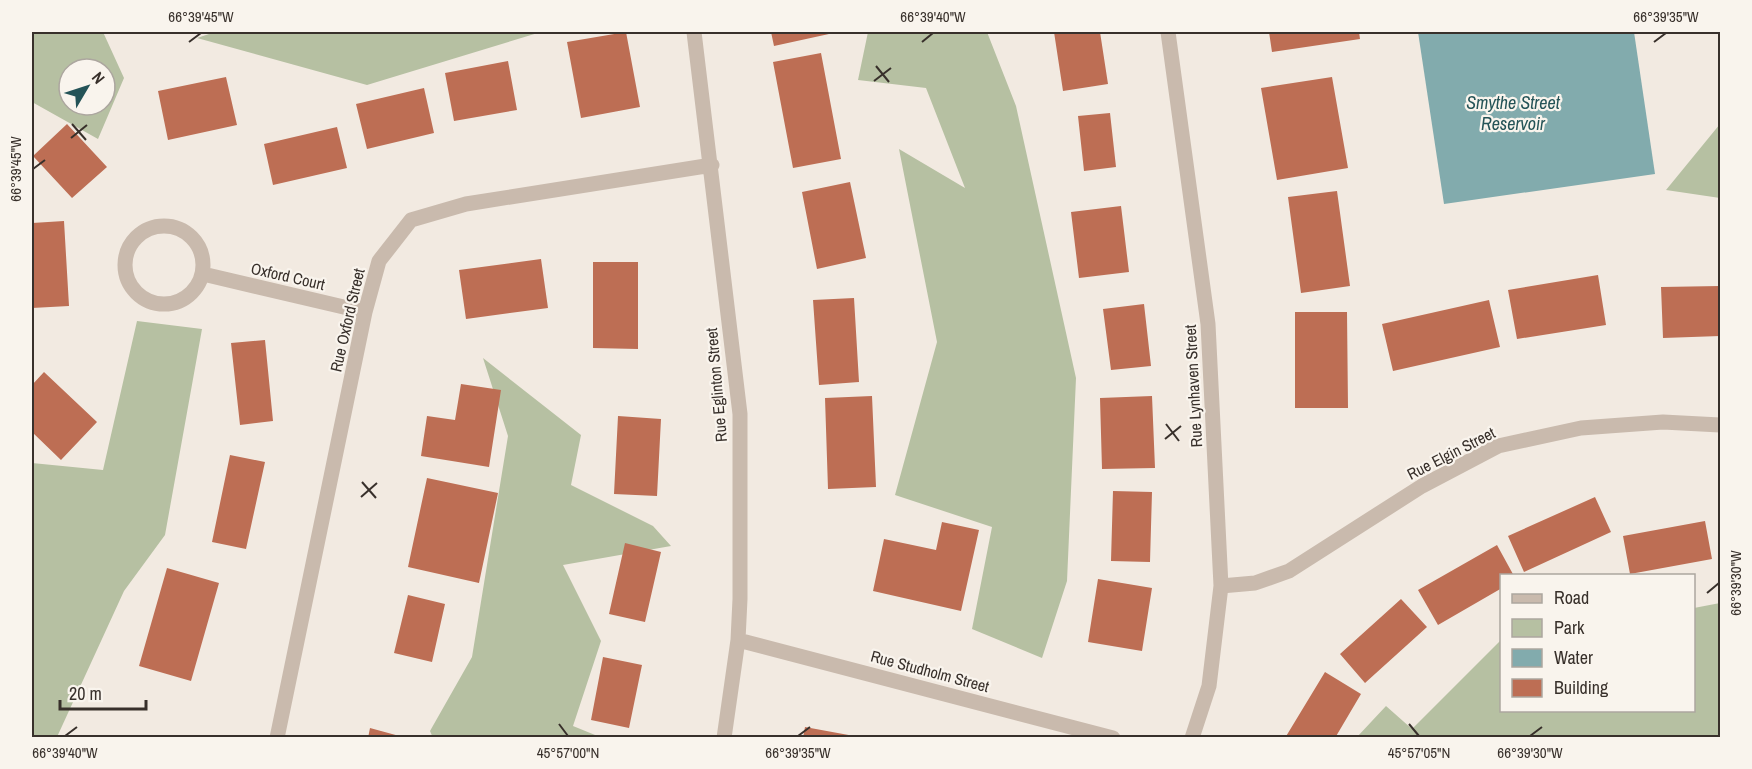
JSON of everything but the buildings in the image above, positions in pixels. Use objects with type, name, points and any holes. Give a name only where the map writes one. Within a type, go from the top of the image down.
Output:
[{"type":"street","name":"Rue Eglinton Street","points":[[694,32],[712,165],[740,414],[738,640],[724,738]]},
{"type":"street","name":"Rue Lynhaven Street","points":[[1168,32],[1208,324],[1221,586],[1209,686],[1192,738]]},
{"type":"street","name":"Rue Oxford Street","points":[[277,738],[365,312],[379,261],[411,220],[466,204],[712,165]]},
{"type":"street","points":[[170,226],[182,231],[196,243],[203,261],[202,274],[189,296],[178,302],[165,304],[141,297],[132,288],[125,263],[132,245],[145,231],[170,226]]},
{"type":"street","name":"Oxford Court","points":[[202,274],[365,312]]},
{"type":"street","name":"Rue Elgin Street","points":[[1221,586],[1255,583],[1288,571],[1422,486],[1498,446],[1581,428],[1662,422],[1720,425]]},
{"type":"street","name":"Rue Studholm Street","points":[[738,640],[1113,738]]},
{"type":"green space","points":[[32,32],[103,32],[114,57],[57,57],[57,116],[32,102]]},
{"type":"green space","points":[[215,32],[541,32],[367,85],[197,38]]},
{"type":"green space","points":[[868,32],[987,32],[1016,106],[1076,378],[1067,581],[1042,658],[972,629],[992,527],[895,495],[937,342],[899,149],[965,188],[926,88],[858,80]]},
{"type":"green space","points":[[117,63],[124,78],[117,94]]},
{"type":"green space","points":[[59,117],[107,117],[98,139]]},
{"type":"green space","points":[[1720,124],[1720,198],[1666,190]]},
{"type":"green space","points":[[137,321],[202,329],[165,535],[124,591],[57,737],[32,737],[32,463],[103,470]]},
{"type":"green space","points":[[483,358],[581,435],[571,485],[653,526],[671,546],[563,565],[601,641],[573,726],[600,737],[433,738],[430,731],[472,657],[508,436]]},
{"type":"green space","points":[[1720,603],[1720,737],[1357,737],[1386,706],[1412,729],[1500,641],[1500,712],[1695,712],[1695,608]]},
{"type":"water","name":"Smythe Street Reservoir","points":[[1418,32],[1634,32],[1655,174],[1444,204]]}]
